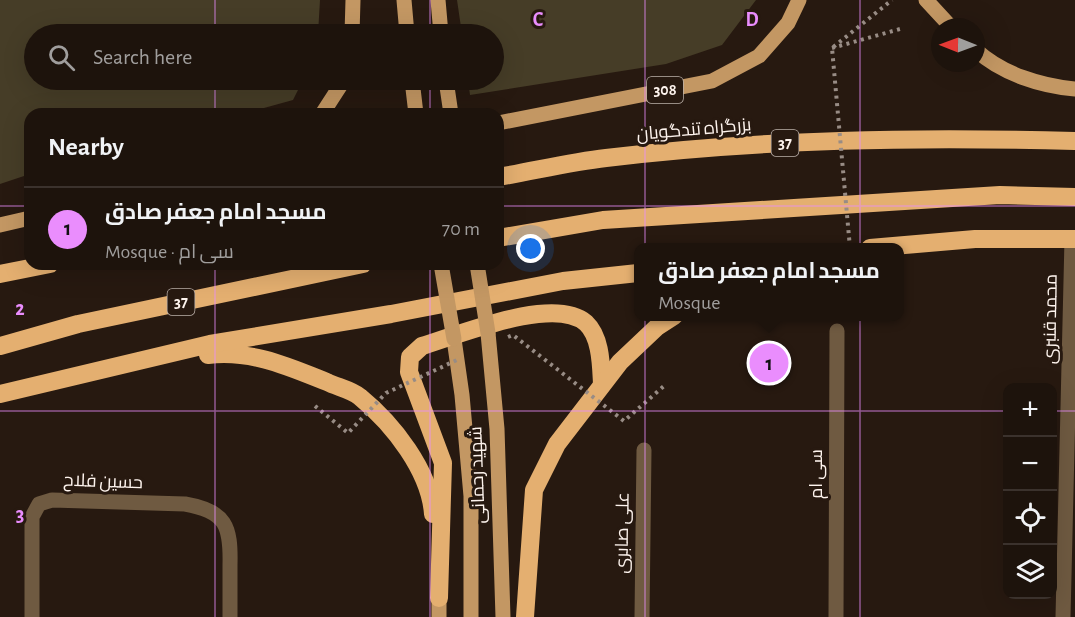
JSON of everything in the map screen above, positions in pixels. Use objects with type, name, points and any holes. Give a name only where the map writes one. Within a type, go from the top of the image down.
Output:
[{"type":"highway","name":"بزرگراه تندگویان","points":[[504,176],[605,158],[802,142],[982,139],[1075,141]]},
{"type":"highway","points":[[504,237],[603,220],[1000,195],[1075,197]]},
{"type":"highway","points":[[904,245],[975,238],[1073,239]]},
{"type":"highway","points":[[0,274],[24,269]]},
{"type":"highway","name":"37","points":[[0,346],[78,324],[334,270]]},
{"type":"highway","points":[[0,394],[210,344],[391,314],[563,281],[634,274]]},
{"type":"highway","points":[[439,598],[443,463],[409,372],[410,357],[422,346],[443,339],[526,315],[559,312],[586,323],[601,351],[602,384]]},
{"type":"highway","points":[[525,617],[534,490],[556,444],[602,384],[620,362],[666,321]]},
{"type":"highway","points":[[129,364],[231,353],[268,358],[359,395],[410,451],[432,495],[439,598]]},
{"type":"main road","points":[[352,24],[353,0]]},
{"type":"main road","points":[[404,0],[406,24]]},
{"type":"main road","points":[[438,0],[440,24]]},
{"type":"main road","name":"308","points":[[504,122],[712,81],[759,56],[788,23],[799,0]]},
{"type":"main road","points":[[926,0],[943,18]]},
{"type":"main road","points":[[985,58],[1046,86],[1075,89]]},
{"type":"main road","points":[[326,108],[338,90]]},
{"type":"main road","points":[[413,90],[416,108]]},
{"type":"main road","points":[[447,90],[450,108]]},
{"type":"main road","points":[[0,225],[24,219]]},
{"type":"main road","name":"شهید رحمانی","points":[[442,270],[462,395],[471,496],[471,617]]},
{"type":"main road","name":"شهید رحمانی","points":[[478,270],[488,333],[497,429],[503,617]]},
{"type":"main road","points":[[439,598],[439,617]]},
{"type":"street","name":"محمد قنبری","points":[[1063,617],[1073,239]]},
{"type":"street","name":"سی ام","points":[[836,617],[837,331]]},
{"type":"street","name":"علی صابری","points":[[642,617],[644,450]]},
{"type":"street","name":"حسین فلاح","points":[[32,617],[32,517],[39,504],[52,500],[184,504],[205,507],[224,521],[230,536],[230,617]]},
{"type":"path","points":[[832,48],[892,0]]},
{"type":"path","points":[[832,48],[900,29]]},
{"type":"path","points":[[832,48],[850,243]]},
{"type":"path","points":[[502,339],[513,334],[624,421],[664,386]]},
{"type":"path","points":[[315,406],[348,433],[386,393],[460,359]]},
{"type":"shaded area","points":[[0,0],[320,0],[319,24],[24,24],[24,90],[298,90],[293,100],[264,108],[24,108],[24,176],[0,184]]},
{"type":"shaded area","points":[[457,0],[756,0],[722,45],[666,64],[504,90],[504,24],[461,24]]},
{"type":"shaded area","points":[[469,90],[502,90],[470,95]]},
{"type":"place","name":"مسجد امام جعفر صادق","points":[[769,363]]}]
